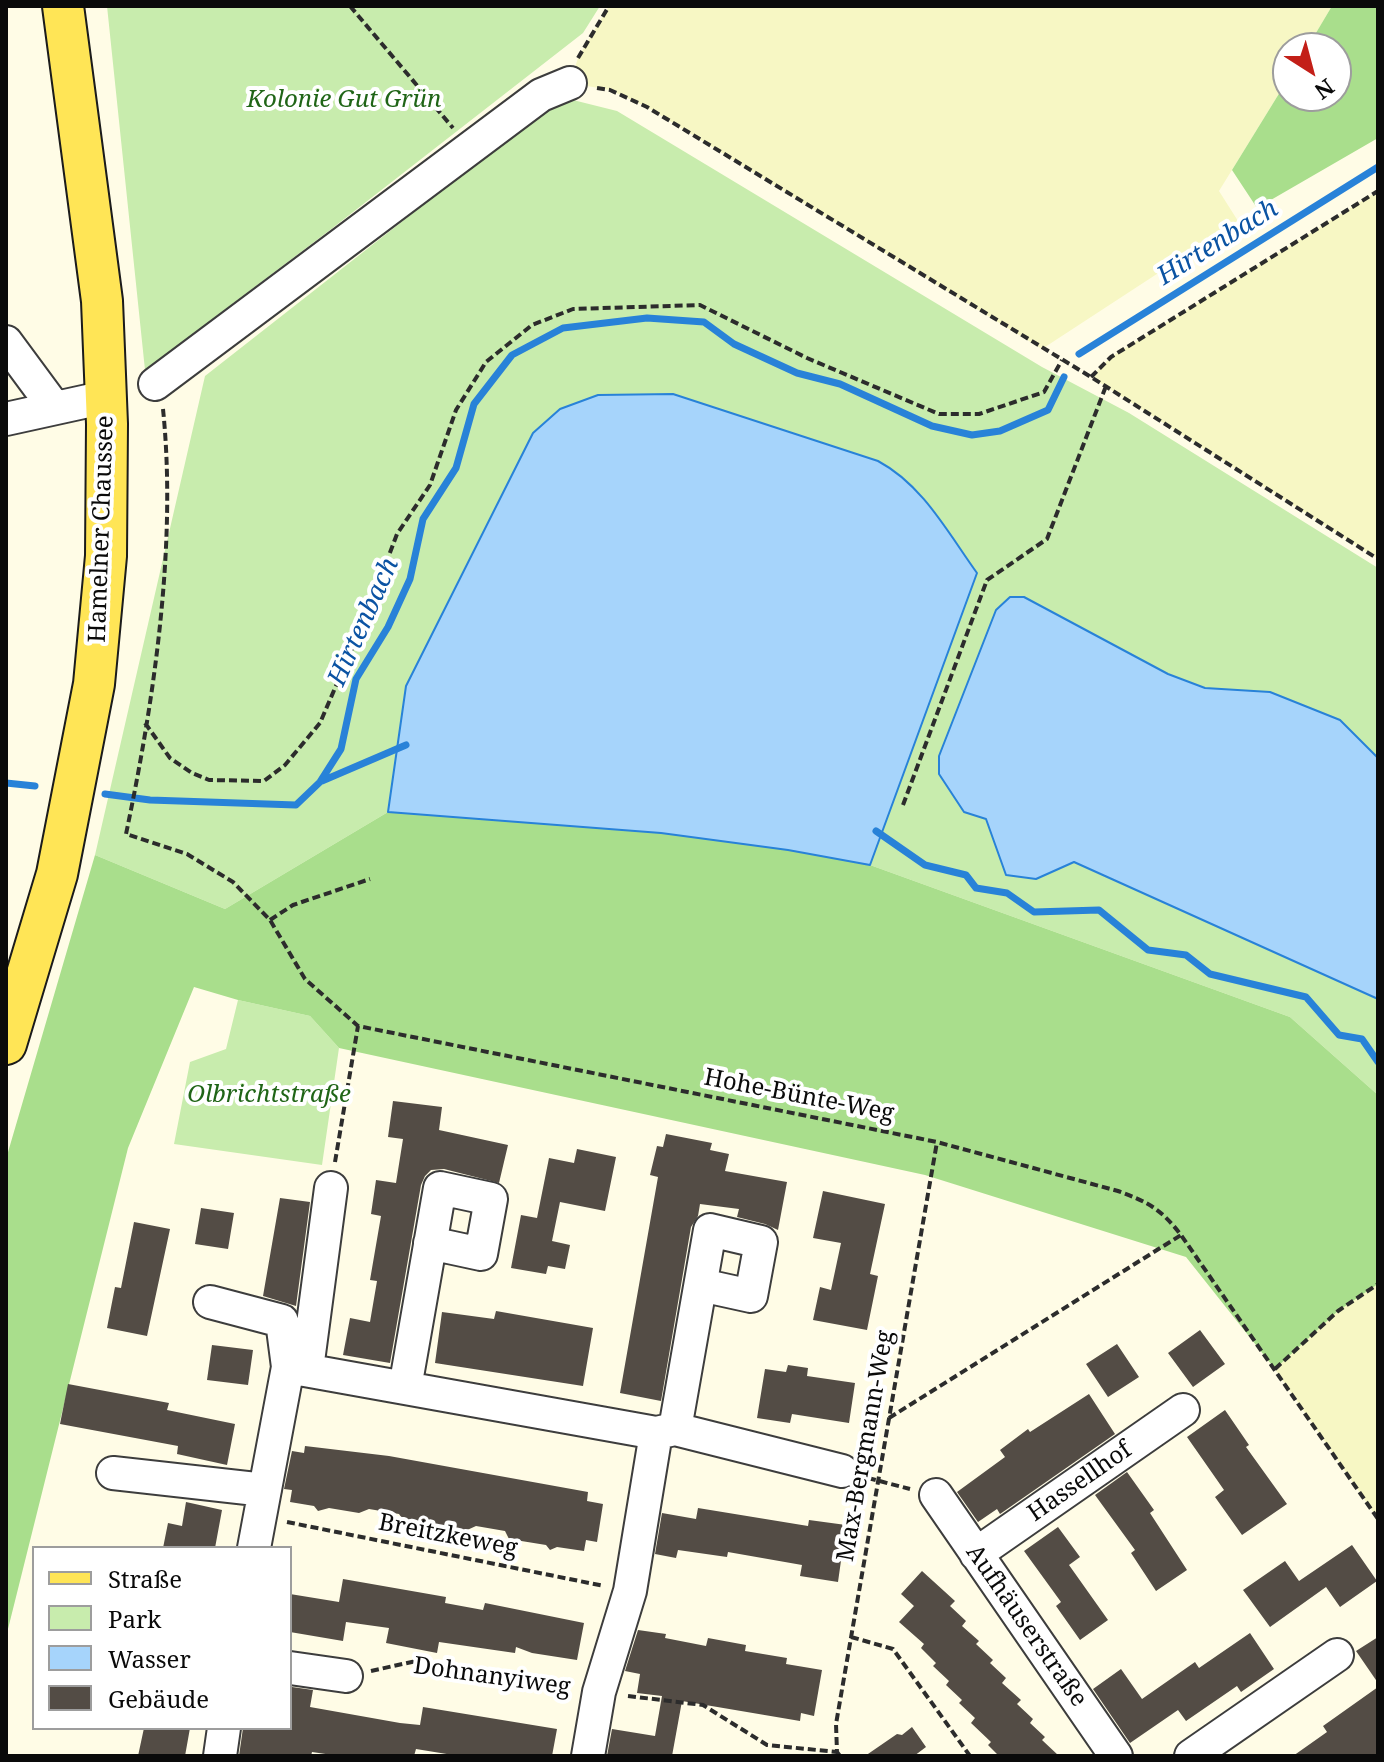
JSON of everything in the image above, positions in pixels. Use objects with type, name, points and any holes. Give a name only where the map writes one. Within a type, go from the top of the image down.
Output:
[{"type":"main road","name":"Hamelner Chaussee","points":[[6,1044],[57,874],[94,684],[106,556],[106,397],[102,301],[63,6]]},
{"type":"street","points":[[155,384],[541,95],[570,83]]},
{"type":"street","points":[[6,342],[54,407]]},
{"type":"street","points":[[6,419],[106,397]]},
{"type":"street","points":[[254,1546],[262,1503],[297,1368],[331,1188]]},
{"type":"street","points":[[405,1388],[430,1243]]},
{"type":"street","points":[[588,1756],[599,1692],[630,1591],[701,1285]]},
{"type":"street","points":[[210,1302],[282,1321],[297,1368]]},
{"type":"street","points":[[297,1368],[666,1431],[842,1471]]},
{"type":"street","name":"Hassellhof","points":[[976,1554],[1183,1410]]},
{"type":"street","points":[[113,1473],[262,1503]]},
{"type":"street","name":"Aufhäuserstraße","points":[[936,1495],[1116,1756]]},
{"type":"street","points":[[1191,1756],[1337,1655]]},
{"type":"street","points":[[292,1668],[346,1676]]},
{"type":"street","points":[[220,1756],[224,1730]]},
{"type":"path","points":[[350,6],[470,148]]},
{"type":"path","points":[[609,6],[578,58],[570,83],[610,90],[647,107],[1106,386],[1378,559]]},
{"type":"path","points":[[1091,377],[1111,357],[1378,191]]},
{"type":"path","points":[[145,723],[170,758],[209,780],[264,781],[285,765],[320,723],[397,534],[430,485],[456,410],[486,362],[532,325],[573,309],[700,305],[807,358],[939,414],[979,414],[1044,392],[1062,360]]},
{"type":"path","points":[[155,384],[161,393],[165,431],[166,552],[153,676],[126,834],[187,854],[233,882],[270,920],[305,979],[358,1026],[331,1188]]},
{"type":"path","points":[[903,805],[987,580],[1047,539],[1106,386]]},
{"type":"path","points":[[270,920],[293,905],[370,879]]},
{"type":"path","name":"Hohe-Bünte-Weg","points":[[358,1026],[937,1142],[1143,1200],[1159,1209],[1181,1235],[1378,1519]]},
{"type":"path","name":"Max-Bergmann-Weg","points":[[838,1754],[836,1724],[937,1142]]},
{"type":"path","points":[[889,1418],[1181,1235]]},
{"type":"path","points":[[1275,1369],[1338,1311],[1378,1284]]},
{"type":"path","points":[[842,1471],[936,1495]]},
{"type":"path","name":"Breitzkeweg","points":[[262,1503],[630,1591]]},
{"type":"path","points":[[851,1637],[893,1649],[970,1756]]},
{"type":"path","name":"Dohnanyiweg","points":[[346,1676],[416,1661],[599,1692],[703,1705],[767,1745],[838,1754]]},
{"type":"green space","name":"Kolonie Gut Grün","points":[[107,6],[600,6],[583,33],[145,370]]},
{"type":"green space","points":[[609,6],[1332,6],[1317,32],[1272,32],[1272,105],[1219,191],[1238,221],[1042,349],[647,107],[610,90],[570,83],[578,58]]},
{"type":"green space","points":[[1332,6],[1378,6],[1378,138],[1257,208],[1232,170],[1272,105],[1272,112],[1352,112],[1352,32],[1317,32]]},
{"type":"green space","points":[[561,97],[617,111],[1042,367],[1129,413],[1378,568],[1378,758],[1340,720],[1270,692],[1205,688],[1168,674],[1106,642],[939,756],[939,774],[964,812],[986,819],[1036,879],[1074,862],[1378,999],[1378,1095],[1290,1017],[870,865],[977,573],[921,496],[878,461],[673,394],[406,686],[388,812],[225,909],[95,855],[205,376]]},
{"type":"green space","points":[[1378,191],[1378,559],[1091,377],[1111,357]]},
{"type":"green space","points":[[388,812],[661,833],[788,850],[870,865],[1290,1017],[1378,1095],[1378,1284],[1338,1311],[1275,1369],[1186,1257],[925,1175],[339,1048],[310,1016],[194,987],[128,1148],[6,1637],[6,1159],[95,855],[225,909]]},
{"type":"green space","name":"Olbrichtstraße","points":[[238,1000],[310,1016],[339,1048],[322,1165],[174,1144],[190,1062],[226,1049]]},
{"type":"green space","points":[[1378,1284],[1378,1519],[1275,1369],[1338,1311]]},
{"type":"water","points":[[673,394],[878,461],[921,496],[977,573],[870,865],[788,850],[661,833],[388,812],[406,686],[533,433],[560,409],[598,395]]},
{"type":"water","points":[[1010,597],[1024,597],[1168,674],[1205,688],[1270,692],[1340,720],[1378,758],[1378,999],[1074,862],[1036,879],[1006,875],[986,819],[964,812],[939,774],[939,756],[996,610]]},
{"type":"building","points":[[393,1101],[442,1107],[439,1130],[508,1145],[499,1183],[444,1169],[431,1170],[425,1176],[390,1363],[343,1355],[350,1318],[370,1322],[377,1281],[370,1280],[381,1216],[371,1214],[376,1180],[396,1183],[403,1139],[388,1137]]},
{"type":"building","points":[[666,1134],[712,1143],[710,1150],[729,1154],[725,1171],[787,1182],[778,1230],[737,1217],[739,1209],[700,1204],[698,1216],[691,1227],[661,1401],[620,1393],[658,1177],[650,1175],[657,1146],[663,1147]]},
{"type":"building","points":[[577,1149],[616,1157],[605,1211],[560,1202],[552,1241],[570,1245],[565,1269],[548,1266],[546,1274],[511,1268],[521,1215],[537,1218],[549,1158],[574,1163]]},
{"type":"building","points":[[823,1191],[885,1204],[870,1274],[878,1276],[867,1330],[813,1320],[820,1287],[831,1290],[841,1243],[813,1238]]},
{"type":"building","points":[[280,1198],[310,1202],[296,1306],[263,1296]]},
{"type":"building","points":[[201,1208],[234,1213],[228,1249],[195,1244]]},
{"type":"building","points":[[134,1222],[170,1229],[147,1336],[107,1328],[115,1287],[121,1288]]},
{"type":"building","points":[[496,1311],[593,1328],[583,1386],[435,1363],[442,1312],[494,1319]]},
{"type":"building","points":[[1200,1330],[1225,1364],[1193,1387],[1168,1353]]},
{"type":"building","points":[[1117,1344],[1139,1377],[1108,1397],[1086,1364]]},
{"type":"building","points":[[212,1345],[253,1350],[248,1385],[207,1380]]},
{"type":"building","points":[[788,1365],[808,1368],[807,1376],[855,1383],[849,1423],[792,1414],[790,1423],[757,1418],[765,1369],[786,1372]]},
{"type":"building","points":[[68,1384],[169,1403],[167,1410],[235,1424],[227,1465],[177,1454],[178,1446],[60,1424]]},
{"type":"building","points":[[1089,1394],[1115,1434],[1000,1514],[997,1509],[978,1522],[957,1492],[1005,1457],[1000,1450],[1028,1429],[1030,1432]]},
{"type":"building","points":[[1225,1410],[1249,1445],[1246,1447],[1287,1504],[1242,1535],[1215,1497],[1224,1490],[1187,1437]]},
{"type":"building","points":[[305,1446],[389,1456],[588,1492],[587,1501],[603,1504],[597,1542],[586,1540],[584,1551],[557,1547],[550,1550],[546,1545],[509,1539],[505,1531],[476,1526],[465,1531],[404,1521],[399,1514],[369,1509],[359,1513],[329,1508],[318,1511],[314,1506],[290,1502],[292,1490],[284,1489],[292,1451],[304,1453]]},
{"type":"building","points":[[1127,1472],[1154,1510],[1150,1513],[1187,1570],[1156,1591],[1131,1553],[1135,1550],[1095,1495]]},
{"type":"building","points":[[186,1502],[222,1510],[215,1546],[163,1546],[168,1523],[182,1526]]},
{"type":"building","points":[[698,1508],[808,1526],[809,1520],[846,1525],[838,1582],[800,1576],[802,1565],[728,1552],[727,1557],[678,1550],[676,1558],[655,1554],[662,1513],[696,1519]]},
{"type":"building","points":[[1058,1527],[1080,1557],[1069,1565],[1108,1620],[1080,1640],[1056,1606],[1061,1602],[1024,1551]]},
{"type":"building","points":[[1352,1545],[1377,1581],[1340,1607],[1326,1587],[1270,1627],[1243,1590],[1285,1561],[1299,1581]]},
{"type":"building","points":[[922,1571],[955,1601],[950,1606],[966,1621],[962,1626],[979,1641],[976,1644],[1006,1678],[1002,1683],[1021,1700],[1017,1704],[1033,1719],[1030,1723],[1045,1737],[1042,1740],[1059,1756],[999,1756],[988,1745],[991,1742],[971,1723],[975,1718],[946,1685],[949,1681],[933,1666],[936,1663],[921,1648],[924,1644],[899,1622],[914,1606],[901,1594]]},
{"type":"building","points":[[343,1579],[446,1597],[445,1603],[483,1610],[485,1603],[584,1623],[577,1660],[532,1653],[516,1647],[515,1653],[439,1642],[437,1653],[386,1643],[389,1628],[346,1622],[343,1641],[292,1632],[292,1594],[339,1602]]},
{"type":"building","points":[[638,1630],[666,1634],[665,1638],[706,1646],[708,1638],[746,1645],[745,1651],[787,1658],[786,1664],[822,1670],[814,1716],[801,1713],[800,1721],[682,1701],[672,1756],[607,1756],[612,1729],[655,1736],[662,1696],[637,1693],[640,1674],[625,1671]]},
{"type":"building","points":[[1250,1633],[1274,1669],[1241,1692],[1237,1686],[1186,1721],[1178,1710],[1130,1743],[1093,1689],[1121,1669],[1142,1699],[1195,1662],[1199,1668]]},
{"type":"building","points":[[1378,1637],[1378,1683],[1356,1651]]},
{"type":"building","points":[[292,1687],[313,1690],[310,1707],[400,1723],[420,1725],[423,1707],[557,1729],[552,1756],[459,1756],[416,1749],[414,1756],[339,1756],[312,1752],[311,1756],[239,1756],[243,1730],[292,1730]]},
{"type":"building","points":[[1378,1687],[1378,1756],[1293,1756],[1327,1732],[1323,1726]]},
{"type":"building","points":[[912,1727],[926,1747],[914,1756],[865,1756],[897,1734],[902,1735]]},
{"type":"building","points":[[144,1730],[190,1730],[185,1756],[138,1756]]},
{"type":"waterway","name":"Hirtenbach","points":[[1079,354],[1378,167]]},
{"type":"waterway","name":"Hirtenbach","points":[[105,794],[150,800],[296,805],[320,782],[341,749],[356,679],[388,627],[410,579],[423,519],[456,468],[474,404],[512,355],[563,328],[647,318],[704,322],[734,344],[797,373],[840,384],[932,426],[972,435],[1000,431],[1048,410],[1064,377]]},
{"type":"waterway","points":[[322,781],[406,745]]},
{"type":"waterway","name":"Hirtenbach","points":[[6,783],[35,786]]},
{"type":"waterway","points":[[876,831],[925,865],[966,875],[976,888],[1007,893],[1034,912],[1099,910],[1148,950],[1186,955],[1210,974],[1306,997],[1339,1035],[1362,1039],[1378,1062]]}]
